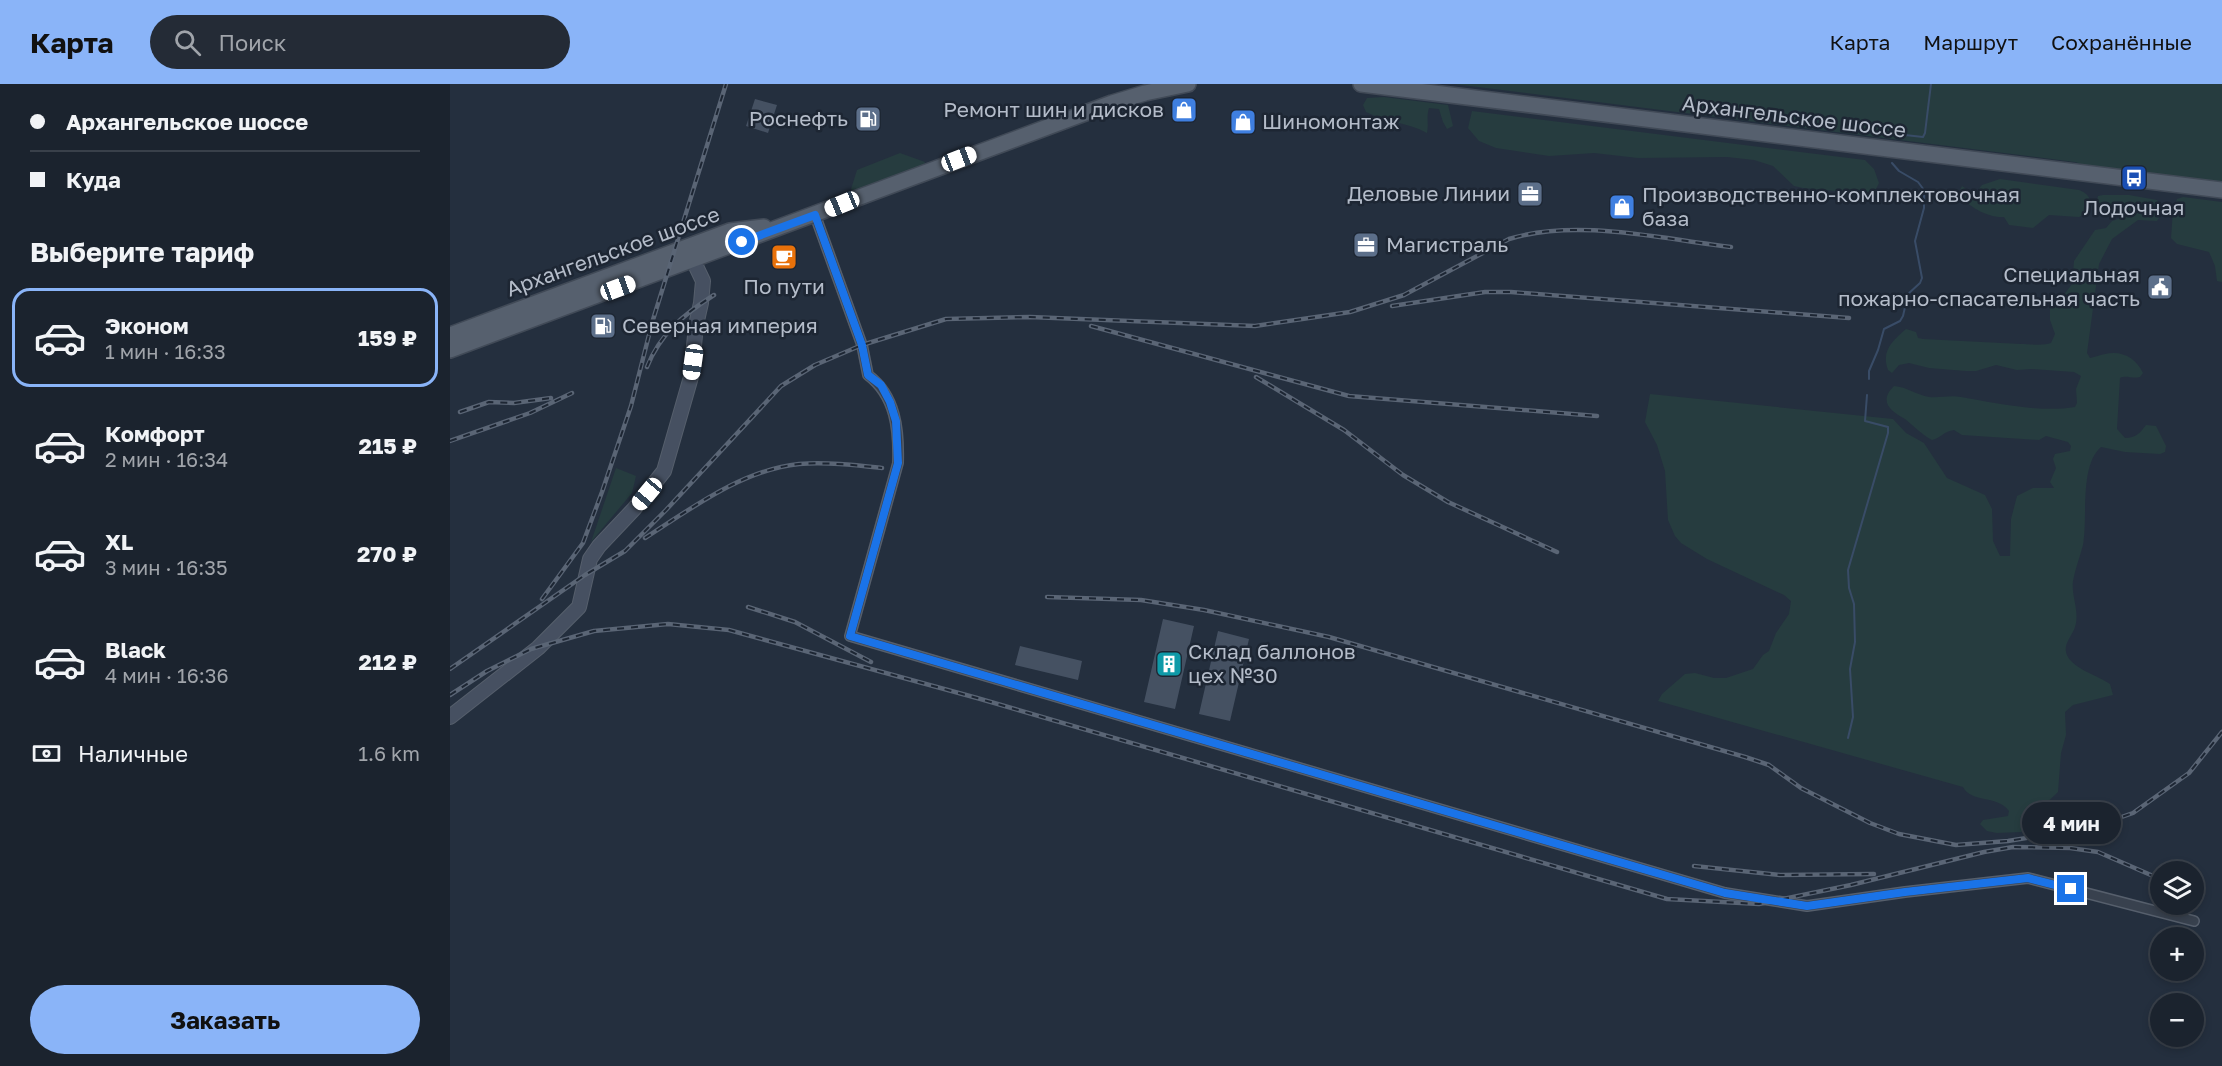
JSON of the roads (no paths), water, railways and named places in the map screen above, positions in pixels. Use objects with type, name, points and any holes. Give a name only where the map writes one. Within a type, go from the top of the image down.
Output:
[{"type":"main road","name":"Архангельское шоссе","points":[[450,350],[570,298],[691,253],[740,236],[794,223],[998,144],[1112,103],[1188,84]]},
{"type":"main road","name":"Архангельское шоссе","points":[[1361,84],[2222,190]]},
{"type":"main road","name":"Архангельское шоссе","points":[[450,335],[570,298]]},
{"type":"street","points":[[815,215],[862,345],[868,375],[881,385],[890,402],[899,441],[898,463],[850,636],[1725,893],[1807,906],[2028,878],[2194,921]]},
{"type":"street","points":[[450,717],[538,648],[579,607],[590,559],[664,471],[691,377],[696,325],[701,303],[703,282],[691,253]]},
{"type":"waterway","points":[[1900,138],[1905,135],[1923,137],[1931,84]]},
{"type":"waterway","points":[[1869,379],[1869,371],[1884,329],[1900,321],[1908,294],[1922,278],[1915,241],[1924,208],[1924,190],[1918,182],[1899,171],[1892,163]]},
{"type":"waterway","points":[[1848,738],[1853,717],[1850,669],[1855,642],[1854,604],[1849,588],[1848,570],[1888,433],[1888,427],[1865,421],[1867,395]]},
{"type":"railway","points":[[542,599],[583,543],[602,492],[631,406],[652,323],[726,84]]},
{"type":"railway","points":[[450,669],[585,575],[625,551],[781,386],[815,365],[862,345],[946,319],[1030,317],[1255,326],[1350,312],[1404,295],[1509,239],[1535,233],[1591,230],[1648,235],[1731,247]]},
{"type":"railway","points":[[1392,306],[1485,292],[1511,292],[1849,318]]},
{"type":"railway","points":[[647,367],[659,344],[674,326],[714,295]]},
{"type":"railway","points":[[1091,326],[1349,396],[1597,416]]},
{"type":"railway","points":[[1256,377],[1344,430],[1403,475],[1448,502],[1557,552]]},
{"type":"railway","points":[[450,441],[530,413],[572,393]]},
{"type":"railway","points":[[460,412],[489,402],[514,403],[551,398]]},
{"type":"railway","points":[[645,538],[718,492],[738,482],[778,468],[820,463],[882,468]]},
{"type":"railway","points":[[1047,597],[1141,600],[1204,610],[1329,637],[1745,757],[1769,765],[1801,788],[1870,823],[1899,834],[1956,845],[2008,841],[2093,827],[2133,813],[2189,773],[2222,732]]},
{"type":"railway","points":[[748,607],[795,622],[871,662]]},
{"type":"railway","points":[[450,695],[487,671],[531,649],[594,631],[668,624],[729,630],[977,698],[1667,899],[1759,904],[2013,847],[2070,848],[2098,852],[2150,875]]},
{"type":"railway","points":[[1694,866],[1780,875],[1874,874]]},
{"type":"place","name":"Ремонт шин и дисков","points":[[1184,110]]},
{"type":"place","name":"Роснефть","points":[[868,119]]},
{"type":"place","name":"Шиномонтаж","points":[[1243,122]]},
{"type":"place","name":"Лодочная","points":[[2134,178]]},
{"type":"place","name":"Деловые Линии","points":[[1530,194]]},
{"type":"place","name":"Производственно-комплектовочная база","points":[[1622,207]]},
{"type":"place","name":"Магистраль","points":[[1366,245]]},
{"type":"place","name":"По пути","points":[[784,257]]},
{"type":"place","name":"Специальная пожарно-спасательная часть","points":[[2160,287]]},
{"type":"place","name":"Северная империя","points":[[603,326]]},
{"type":"place","name":"Склад баллонов цех №30","points":[[1169,664]]}]
